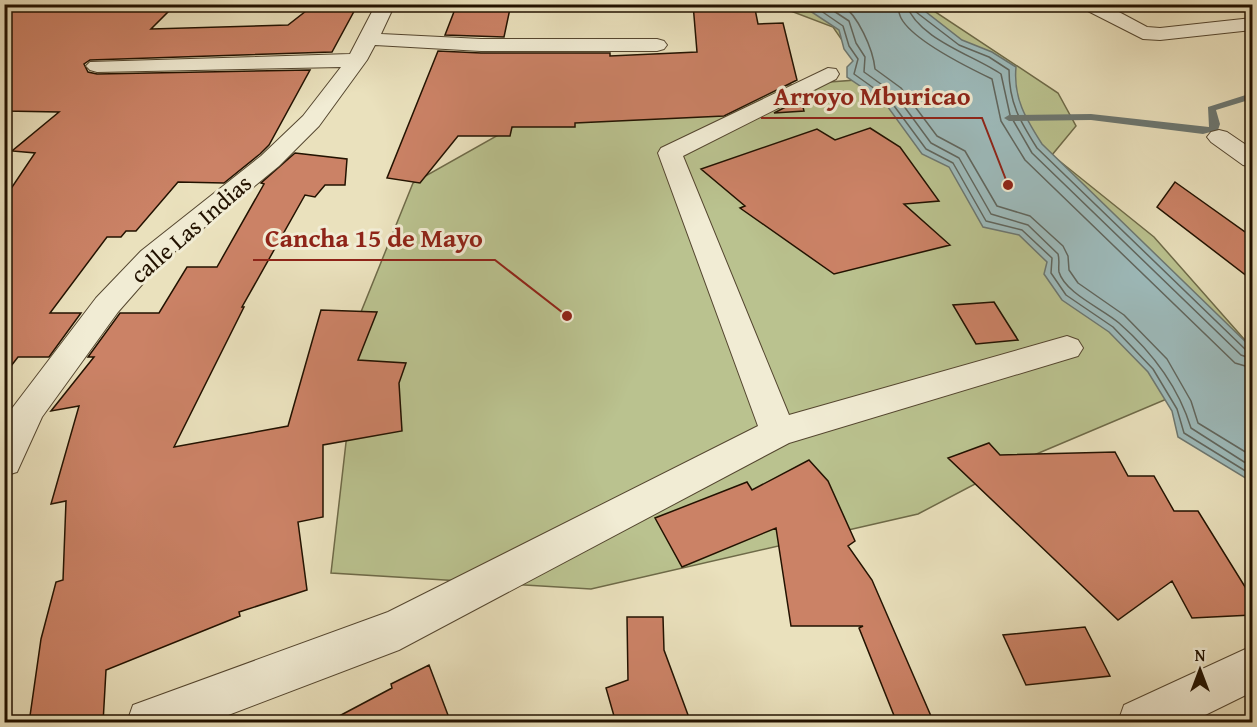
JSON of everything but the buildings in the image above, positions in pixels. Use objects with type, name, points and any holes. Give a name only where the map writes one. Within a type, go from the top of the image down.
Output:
[{"type":"street","name":"calle Las Indias","points":[[4,461],[27,411],[107,305],[151,257],[270,161],[311,121],[362,50],[386,4]]},
{"type":"street","points":[[1089,4],[1143,33],[1160,34],[1252,24]]},
{"type":"street","points":[[97,66],[481,45],[657,45]]},
{"type":"street","points":[[778,432],[670,153],[828,74]]},
{"type":"street","points":[[1219,137],[1252,160]]},
{"type":"street","points":[[150,723],[399,629],[778,432],[1067,348]]},
{"type":"street","points":[[1141,723],[1252,669]]},
{"type":"green space","points":[[775,5],[925,5],[1058,93],[1076,126],[1052,155],[1154,237],[1252,348],[1252,363],[1015,463],[918,514],[591,589],[331,573],[361,312],[413,183],[557,102],[869,79],[833,27]]},
{"type":"water","points":[[801,5],[917,5],[962,40],[992,52],[1016,67],[1017,89],[1022,108],[1042,144],[1252,348],[1252,482],[1178,437],[1172,411],[1148,372],[1109,332],[1062,300],[1044,274],[1047,262],[1019,235],[983,227],[949,167],[922,154],[885,103],[847,77],[847,67],[853,61],[844,49],[839,30]]},
{"type":"waterway","points":[[1009,118],[1091,117],[1203,131],[1213,130],[1215,124],[1211,109],[1252,96]]},
{"type":"place","name":"Arroyo Mburicao","points":[[1008,185]]},
{"type":"place","name":"Cancha 15 de Mayo","points":[[567,316]]}]
